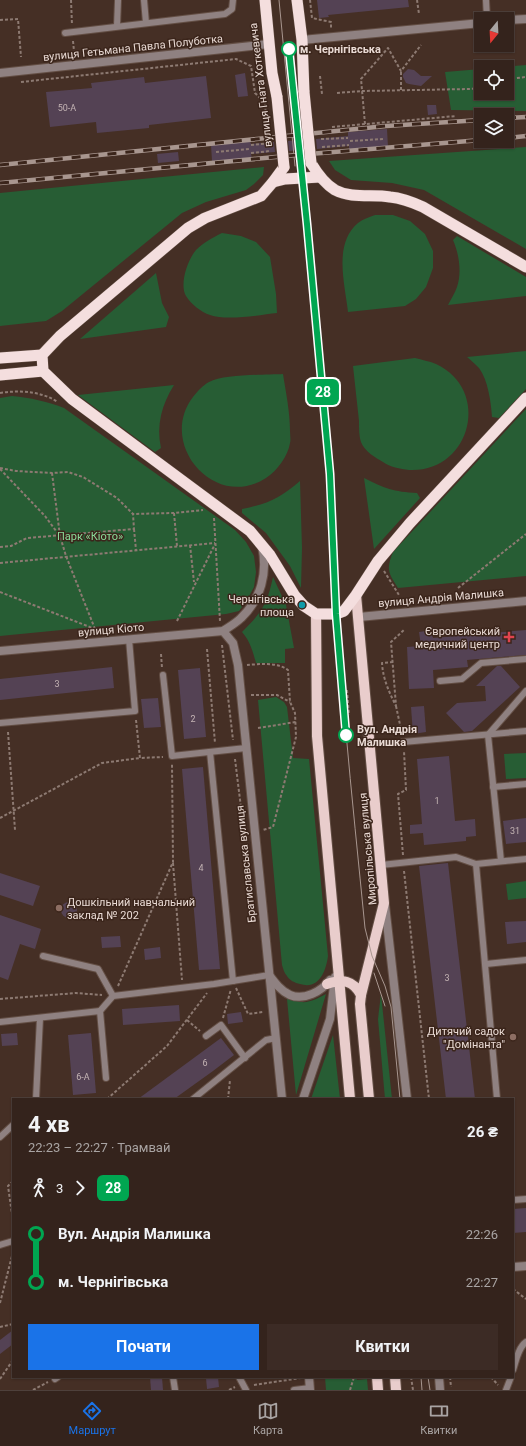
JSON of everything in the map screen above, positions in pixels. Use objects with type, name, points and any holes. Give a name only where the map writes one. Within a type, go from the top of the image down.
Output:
[{"type":"highway","name":"вулиця Гната Хоткевича","points":[[265,0],[272,73],[277,97],[284,167],[273,182]]},
{"type":"highway","points":[[297,0],[302,40],[304,92],[311,163],[320,177],[335,190],[352,195],[390,196],[406,200],[423,207],[526,267]]},
{"type":"highway","points":[[0,358],[42,355],[60,336],[188,228],[205,218],[261,196],[273,182],[285,179],[320,177]]},
{"type":"highway","points":[[42,355],[43,371],[72,399],[250,531],[282,574],[295,596],[304,606],[316,614],[336,614],[344,610],[356,596],[378,561],[410,523],[526,398]]},
{"type":"highway","points":[[0,375],[43,371]]},
{"type":"main road","name":"Миропільська вулиця","points":[[356,596],[384,903]]},
{"type":"main road","points":[[316,614],[317,736],[337,969],[333,983],[350,1098]]},
{"type":"main road","points":[[369,1098],[360,1004],[384,903]]},
{"type":"main road","points":[[333,983],[350,982],[357,986],[361,995]]},
{"type":"main road","points":[[377,1378],[378,1390]]},
{"type":"main road","points":[[395,1378],[396,1390]]},
{"type":"street","points":[[514,20],[526,19]]},
{"type":"street","points":[[302,40],[474,23]]},
{"type":"street","name":"вулиця Гетьмана Павла Полуботка","points":[[0,73],[269,44]]},
{"type":"street","points":[[223,631],[240,620],[251,608],[259,592],[263,580],[265,560],[261,544]]},
{"type":"street","name":"вулиця Андрія Малишка","points":[[359,617],[526,601]]},
{"type":"street","name":"вулиця Кіото","points":[[0,651],[223,631]]},
{"type":"street","name":"Братиславська вулиця","points":[[223,631],[233,643],[238,665],[282,1098]]},
{"type":"street","name":"Миропільська вулиця","points":[[384,903],[407,1098]]},
{"type":"street","points":[[269,975],[280,988],[291,996],[304,996],[316,992],[333,983]]},
{"type":"street","points":[[302,1098],[330,1019],[333,983]]},
{"type":"street","points":[[514,1267],[526,1266]]},
{"type":"street","points":[[309,1378],[310,1389]]},
{"type":"street","points":[[439,1378],[440,1390]]},
{"type":"lane","points":[[117,26],[118,0]]},
{"type":"lane","points":[[144,0],[146,22]]},
{"type":"lane","points":[[65,33],[146,22],[225,14],[232,9],[233,0]]},
{"type":"lane","points":[[484,12],[486,0]]},
{"type":"lane","points":[[0,723],[135,711],[129,639]]},
{"type":"lane","points":[[440,681],[462,679],[481,663],[526,659]]},
{"type":"lane","points":[[163,675],[172,756],[246,748]]},
{"type":"lane","points":[[501,862],[488,735],[526,691]]},
{"type":"lane","points":[[403,742],[526,732]]},
{"type":"lane","points":[[213,752],[233,981]]},
{"type":"lane","points":[[493,787],[526,784]]},
{"type":"lane","points":[[381,865],[456,857],[476,864],[526,859]]},
{"type":"lane","points":[[476,864],[497,1098]]},
{"type":"lane","points":[[43,956],[98,970],[113,996]]},
{"type":"lane","points":[[486,964],[526,960]]},
{"type":"lane","points":[[0,1022],[100,1011],[113,996],[214,984],[269,975]]},
{"type":"lane","points":[[100,1011],[106,1078]]},
{"type":"lane","points":[[36,1098],[40,1018]]},
{"type":"lane","points":[[206,1036],[221,1025],[244,1058]]},
{"type":"lane","points":[[194,1098],[266,1040],[276,1038]]},
{"type":"lane","points":[[0,1137],[12,1126]]},
{"type":"lane","points":[[514,1200],[526,1199]]},
{"type":"lane","points":[[0,1245],[12,1241]]},
{"type":"lane","points":[[514,1367],[519,1350],[526,1342]]},
{"type":"lane","points":[[173,1378],[175,1390]]},
{"type":"lane","points":[[240,1378],[248,1388]]},
{"type":"lane","points":[[506,1390],[511,1378]]},
{"type":"lane","points":[[294,1390],[310,1389]]},
{"type":"path","points":[[310,0],[312,18],[331,22]]},
{"type":"path","points":[[417,0],[419,14]]},
{"type":"path","points":[[0,20],[18,19],[21,57]]},
{"type":"path","points":[[401,71],[421,45]]},
{"type":"path","points":[[365,124],[361,79],[388,48],[401,71],[401,90]]},
{"type":"path","points":[[15,82],[236,59],[251,66],[255,93],[265,103],[268,131]]},
{"type":"path","points":[[320,76],[322,94]]},
{"type":"path","points":[[514,78],[526,77]]},
{"type":"path","points":[[337,93],[362,91],[474,89]]},
{"type":"path","points":[[332,127],[456,116]]},
{"type":"path","points":[[322,139],[349,141],[383,139]]},
{"type":"path","points":[[322,147],[349,141]]},
{"type":"path","points":[[251,151],[251,145],[270,143]]},
{"type":"path","points":[[216,152],[270,152]]},
{"type":"path","points":[[0,393],[29,392],[42,394],[63,406]]},
{"type":"path","points":[[0,469],[52,473],[68,472],[83,477],[118,498],[133,514],[136,550]]},
{"type":"path","points":[[0,469],[45,516],[60,536]]},
{"type":"path","points":[[0,592],[95,629],[66,556],[60,536],[52,473]]},
{"type":"path","points":[[133,514],[174,513],[205,510],[199,505]]},
{"type":"path","points":[[174,513],[177,546]]},
{"type":"path","points":[[214,517],[220,617]]},
{"type":"path","points":[[0,547],[11,546],[28,538],[134,529]]},
{"type":"path","points":[[458,588],[526,534]]},
{"type":"path","points":[[0,562],[215,543]]},
{"type":"path","points":[[176,621],[215,543]]},
{"type":"path","points":[[190,545],[194,583]]},
{"type":"path","points":[[382,567],[399,595]]},
{"type":"path","points":[[404,630],[391,642],[396,706],[403,742],[406,790],[398,794],[429,1098]]},
{"type":"path","points":[[207,649],[213,752]]},
{"type":"path","points":[[161,654],[163,675]]},
{"type":"path","points":[[393,662],[382,663],[386,685],[396,706]]},
{"type":"path","points":[[252,664],[274,664],[283,666],[288,670],[290,702],[277,695],[255,695]]},
{"type":"path","points":[[347,690],[349,715]]},
{"type":"path","points":[[135,711],[140,758]]},
{"type":"path","points":[[7,722],[15,830]]},
{"type":"path","points":[[258,728],[296,722]]},
{"type":"path","points":[[0,818],[14,812],[102,763],[172,756],[173,862],[182,987]]},
{"type":"path","points":[[0,999],[76,993],[113,996],[173,862]]},
{"type":"path","points":[[233,981],[248,1014],[263,1012]]},
{"type":"path","points":[[221,1025],[233,981]]},
{"type":"path","points":[[108,1098],[167,1046],[214,984]]},
{"type":"path","points":[[186,1020],[206,1036]]},
{"type":"path","points":[[228,1098],[230,1069]]},
{"type":"path","points":[[12,1182],[8,1186],[12,1214]]},
{"type":"path","points":[[0,1303],[12,1256]]},
{"type":"path","points":[[514,1290],[526,1299]]},
{"type":"path","points":[[0,1327],[12,1324]]},
{"type":"path","points":[[0,1379],[12,1361]]},
{"type":"path","points":[[33,1390],[56,1378]]},
{"type":"path","points":[[248,1388],[298,1378]]},
{"type":"path","points":[[350,1390],[354,1378]]},
{"type":"path","points":[[411,1378],[413,1390]]},
{"type":"path","points":[[450,1378],[451,1387]]},
{"type":"path","points":[[492,1378],[500,1386]]},
{"type":"path","points":[[229,1390],[235,1387]]},
{"type":"green space","points":[[526,65],[526,111],[514,111],[514,108],[474,108],[474,110],[451,110],[445,72],[474,70],[474,100],[514,100],[514,66]]},
{"type":"green space","points":[[526,147],[526,249],[424,190],[392,183],[351,180],[335,170],[329,161],[514,148]]},
{"type":"green space","points":[[264,167],[263,175],[246,190],[206,202],[182,213],[62,311],[46,321],[0,326],[0,193]]},
{"type":"green space","points":[[375,215],[393,215],[410,221],[425,234],[433,251],[433,268],[426,287],[416,299],[405,306],[348,312],[342,265],[345,242],[350,232],[358,223]]},
{"type":"green space","points":[[222,233],[241,236],[256,242],[270,257],[276,294],[277,313],[243,317],[217,317],[200,310],[193,305],[186,296],[183,285],[185,272],[190,259],[196,250],[205,242]]},
{"type":"green space","points":[[457,236],[526,277],[526,296],[448,305],[459,281],[460,269],[457,251],[453,240]]},
{"type":"green space","points":[[156,273],[162,303],[169,317],[166,327],[80,339]]},
{"type":"green space","points":[[526,351],[526,389],[499,418],[492,417],[490,398],[485,379],[479,368],[467,357]]},
{"type":"green space","points":[[415,358],[436,364],[453,376],[464,392],[468,410],[467,428],[460,445],[447,458],[430,467],[409,470],[395,468],[386,464],[370,454],[360,440],[353,366]]},
{"type":"green space","points":[[283,374],[289,410],[290,440],[287,453],[274,471],[266,478],[247,486],[228,486],[211,479],[197,468],[187,452],[182,434],[184,415],[193,397],[198,391],[209,382],[216,379],[234,376]]},
{"type":"green space","points":[[174,385],[166,400],[161,415],[159,431],[161,448],[155,452],[78,395]]},
{"type":"green space","name":"Парк «Кіото»","points":[[12,396],[51,403],[64,408],[235,530],[246,542],[254,556],[256,572],[254,587],[239,611],[226,614],[0,636],[0,398]]},
{"type":"green space","points":[[526,409],[526,576],[398,588],[389,571],[389,563],[393,552]]},
{"type":"green space","points":[[364,478],[389,489],[417,493],[420,498],[374,549]]},
{"type":"green space","points":[[300,481],[302,548],[301,588],[290,566],[266,533],[242,513],[242,509],[273,500]]},
{"type":"green space","points":[[273,577],[286,605],[294,648],[285,649],[285,663],[256,663],[249,643],[242,632],[263,608]]},
{"type":"green space","points":[[276,697],[284,702],[287,707],[293,758],[309,759],[328,956],[325,968],[320,978],[317,982],[307,985],[296,983],[289,979],[282,965],[258,700]]},
{"type":"green space","points":[[526,753],[526,778],[506,779],[504,754]]},
{"type":"green space","points":[[526,881],[526,898],[508,900],[506,884]]},
{"type":"green space","points":[[326,994],[296,1095],[287,999],[308,1002]]},
{"type":"green space","points":[[381,994],[392,1098],[385,1098],[378,1019]]},
{"type":"green space","points":[[333,1035],[340,1098],[311,1098]]},
{"type":"green space","points":[[325,1378],[356,1378],[357,1380],[367,1379],[368,1390],[326,1390]]},
{"type":"building","points":[[317,0],[408,0],[409,7],[328,15],[329,17],[319,18]]},
{"type":"building","points":[[408,69],[414,70],[421,76],[432,76],[421,86],[409,84],[406,83],[403,77],[403,74]]},
{"type":"building","points":[[245,73],[248,96],[238,97],[235,75]]},
{"type":"building","points":[[206,76],[211,118],[149,125],[149,128],[97,133],[96,122],[50,127],[46,92],[92,88],[91,83],[144,77],[145,83]]},
{"type":"building","points":[[427,105],[436,105],[437,114],[428,115]]},
{"type":"building","points":[[387,129],[388,147],[349,150],[349,146],[317,149],[316,139],[348,136],[348,132]]},
{"type":"building","points":[[302,140],[303,150],[289,151],[288,141]]},
{"type":"building","points":[[250,141],[251,144],[274,142],[275,152],[251,154],[252,158],[212,161],[211,145]]},
{"type":"building","points":[[178,152],[179,161],[158,163],[157,154]]},
{"type":"building","points":[[432,630],[433,638],[526,630],[526,655],[467,660],[468,667],[433,670],[434,688],[409,689],[407,647],[421,646],[419,632]]},
{"type":"building","points":[[497,666],[501,666],[520,687],[472,731],[464,732],[446,713],[457,703],[486,701],[485,686],[476,686]]},
{"type":"building","points":[[112,667],[114,688],[0,700],[0,679]]},
{"type":"building","points":[[200,668],[206,737],[184,739],[178,670]]},
{"type":"building","points":[[158,698],[161,727],[144,728],[141,699]]},
{"type":"building","points":[[424,706],[426,732],[413,734],[411,707]]},
{"type":"building","points":[[449,756],[455,821],[475,819],[476,836],[466,837],[466,841],[424,845],[423,833],[410,834],[410,825],[422,824],[417,759]]},
{"type":"building","points":[[203,767],[220,969],[199,970],[182,769]]},
{"type":"building","points":[[526,818],[526,842],[506,844],[503,821]]},
{"type":"building","points":[[448,863],[475,1098],[446,1098],[419,866]]},
{"type":"building","points":[[0,873],[40,886],[33,906],[0,895]]},
{"type":"building","points":[[69,902],[75,904],[77,910],[75,916],[69,918],[63,916],[61,910],[63,904]]},
{"type":"building","points":[[0,915],[41,929],[35,949],[20,944],[8,980],[0,977]]},
{"type":"building","points":[[526,921],[526,942],[507,944],[505,922]]},
{"type":"building","points":[[120,936],[121,947],[102,948],[101,937]]},
{"type":"building","points":[[160,947],[161,958],[145,960],[144,949]]},
{"type":"building","points":[[179,1005],[180,1021],[123,1025],[122,1009]]},
{"type":"building","points":[[241,1012],[243,1022],[228,1024],[227,1014]]},
{"type":"building","points":[[17,1033],[18,1045],[2,1046],[1,1034]]},
{"type":"building","points":[[91,1033],[96,1093],[73,1095],[68,1035]]},
{"type":"building","points":[[221,1038],[234,1055],[175,1098],[139,1098]]},
{"type":"building","points":[[526,1208],[526,1232],[514,1233],[514,1209]]},
{"type":"building","points":[[12,1331],[12,1345],[0,1354],[0,1340]]},
{"type":"building","points":[[150,1378],[162,1378],[163,1390],[151,1390]]},
{"type":"building","points":[[206,1378],[218,1378],[219,1387],[207,1389]]},
{"type":"tram line","points":[[279,0],[295,166]]},
{"type":"tram line","name":"28","points":[[289,49],[316,312],[330,474],[336,614],[346,735]]},
{"type":"tram line","points":[[291,70],[302,166]]},
{"type":"tram line","points":[[333,529],[341,679],[365,928],[372,956],[385,986],[391,1007],[400,1098]]},
{"type":"tram line","points":[[374,973],[385,1006]]},
{"type":"tram line","points":[[421,1378],[422,1390]]},
{"type":"tram line","points":[[428,1378],[430,1390]]},
{"type":"railway","points":[[514,118],[526,117]]},
{"type":"railway","points":[[0,165],[386,126],[474,120]]},
{"type":"railway","points":[[514,137],[526,136]]},
{"type":"railway","points":[[0,183],[297,155],[474,141]]},
{"type":"place","name":"м. Чернігівська","points":[[289,49]]},
{"type":"place","name":"Чернігівська площа","points":[[302,605]]},
{"type":"place","name":"Європейський медичний центр","points":[[509,637]]},
{"type":"place","name":"Вул. Андрія Малишка","points":[[346,735]]},
{"type":"place","name":"Дошкільний навчальний заклад № 202","points":[[59,908]]},
{"type":"place","name":"Дитячий садок \"Домінанта\"","points":[[513,1037]]}]
